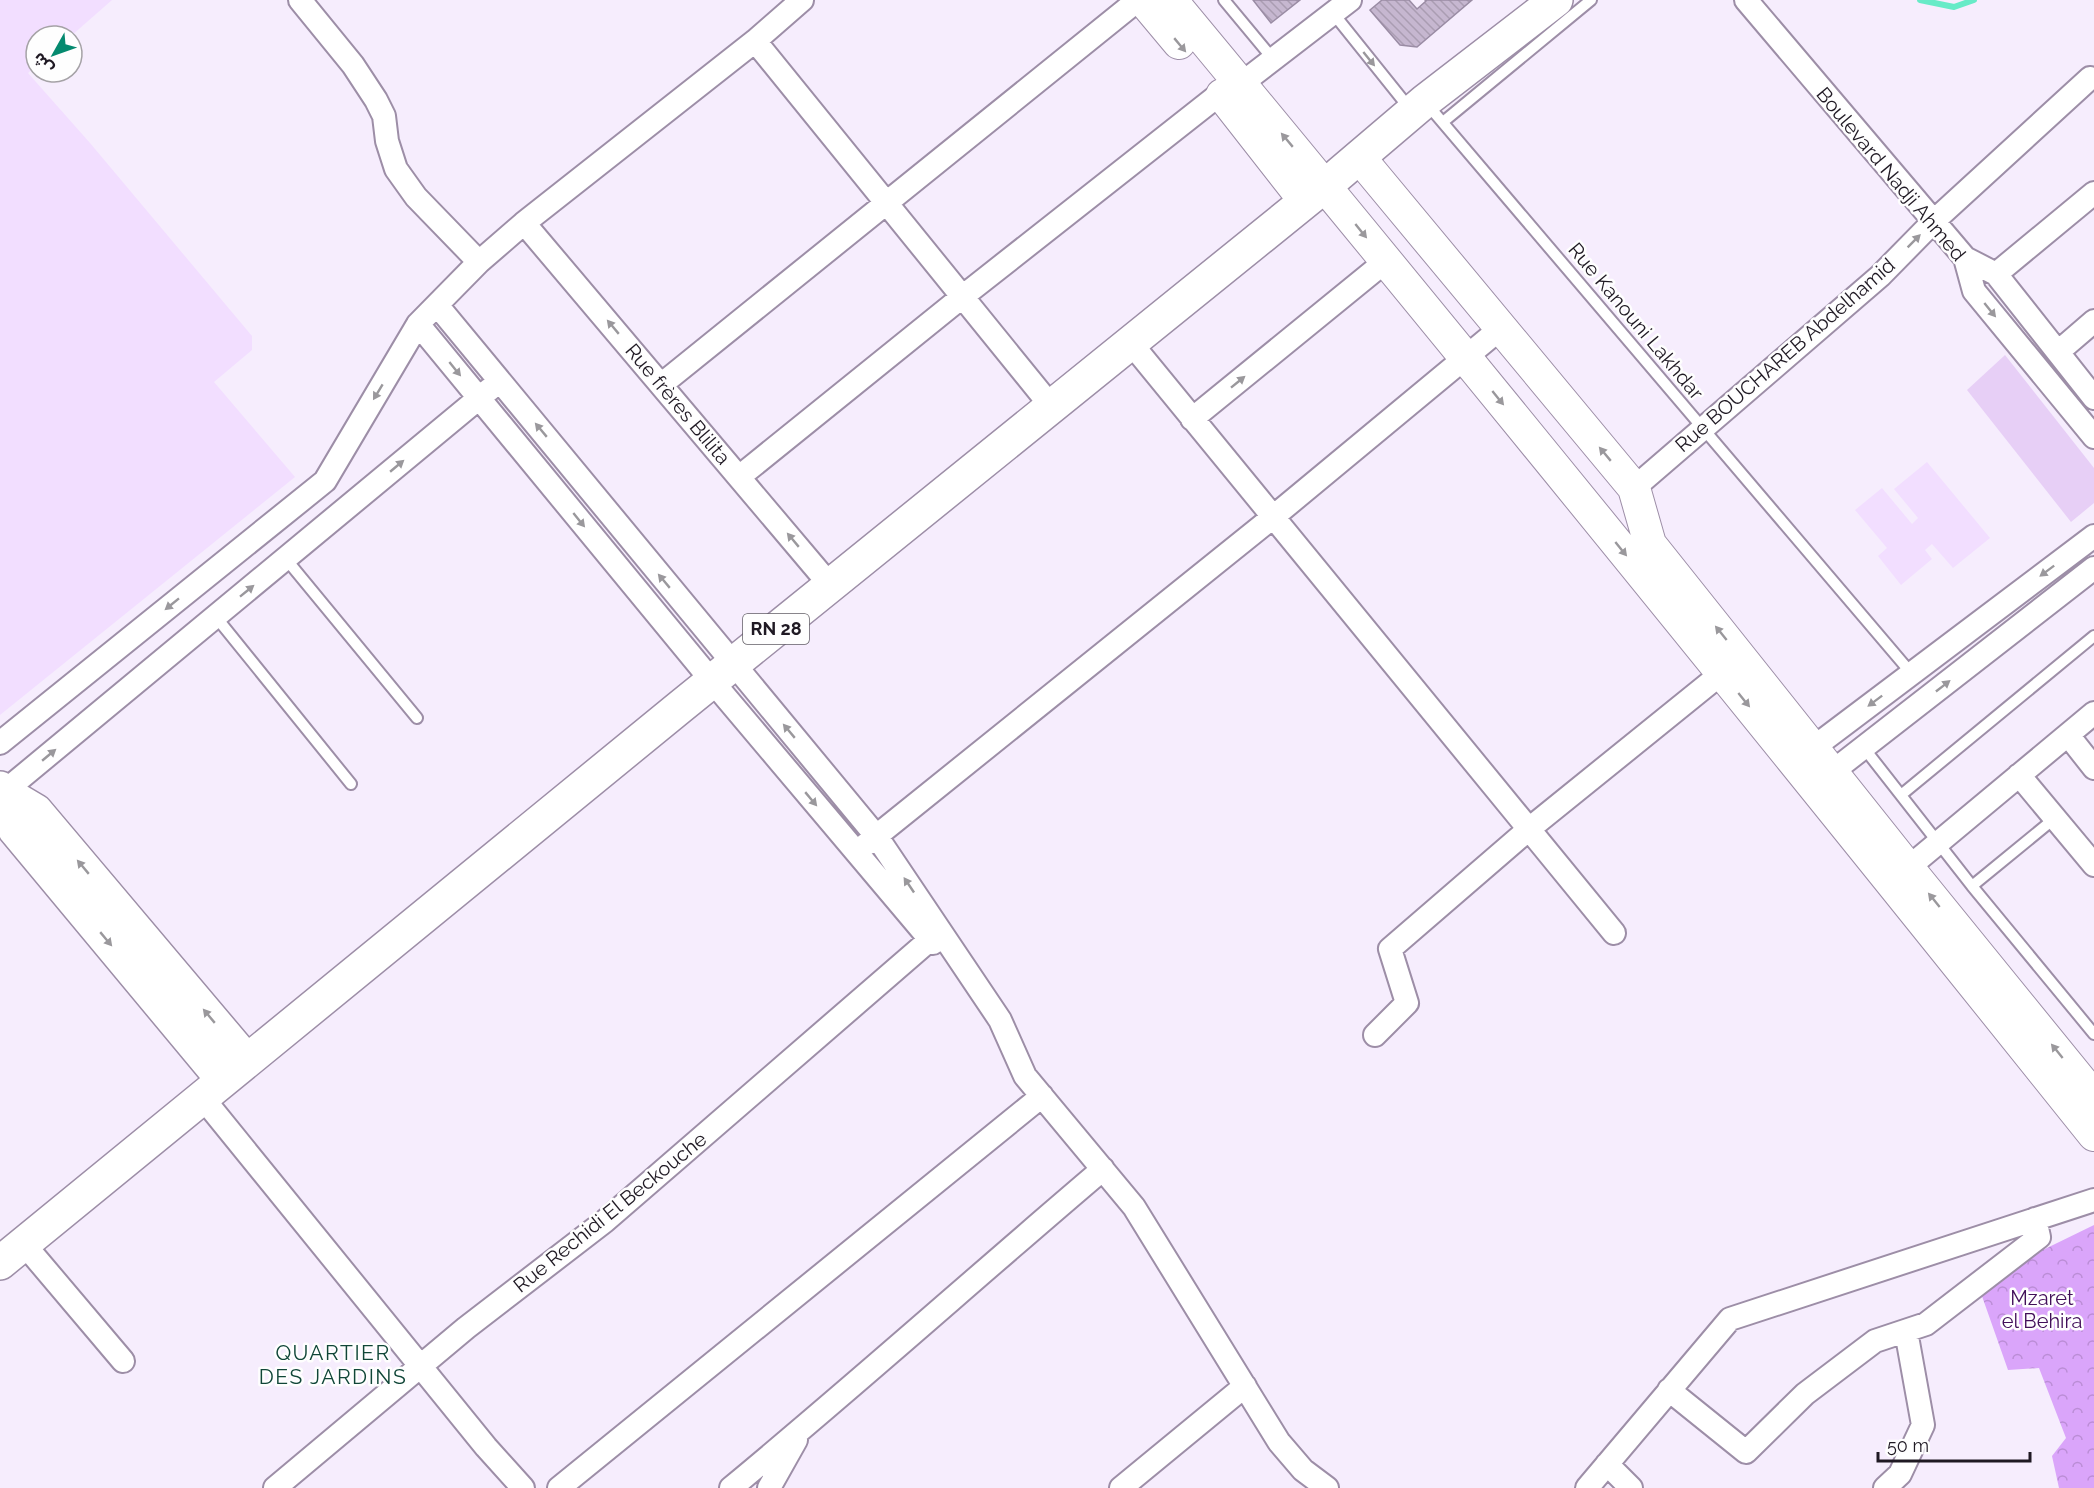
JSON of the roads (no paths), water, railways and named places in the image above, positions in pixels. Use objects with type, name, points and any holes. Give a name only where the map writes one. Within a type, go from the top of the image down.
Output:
[{"type":"main road","points":[[1140,0],[1231,89]]},
{"type":"main road","points":[[1171,0],[1231,89],[1315,193],[1386,261],[1722,673],[1804,755]]},
{"type":"main road","name":"RN 28","points":[[12,1254],[830,585],[1359,157],[1427,112],[1556,0]]},
{"type":"main road","points":[[1359,157],[1634,488],[1650,544],[1804,755],[1900,875],[2094,1135]]},
{"type":"main road","points":[[1,792],[15,830],[224,1079]]},
{"type":"main road","points":[[1900,875],[2094,1097]]},
{"type":"street","points":[[300,0],[353,65],[376,100],[384,116],[387,141],[396,169],[416,197],[478,262]]},
{"type":"street","points":[[0,743],[325,481],[418,324],[478,262],[755,41],[802,0]]},
{"type":"street","points":[[662,384],[1140,0]]},
{"type":"street","name":"Boulevard Nadji Ahmed","points":[[1746,0],[1935,220],[1965,258],[1974,291],[2094,437]]},
{"type":"street","points":[[739,477],[962,297],[1231,89],[1342,7]]},
{"type":"street","points":[[755,41],[1052,406]]},
{"type":"street","name":"Rue BOUCHAREB Abdelhamid","points":[[1634,488],[1880,276],[1935,220],[2090,78]]},
{"type":"street","points":[[1996,274],[2094,193]]},
{"type":"street","name":"Rue frères Blilita","points":[[524,223],[830,585]]},
{"type":"street","points":[[1965,258],[1996,274],[2094,397]]},
{"type":"street","points":[[1192,419],[1386,261]]},
{"type":"street","points":[[437,305],[500,380],[723,673],[855,852],[935,935],[1000,1020],[1025,1076],[1134,1207],[1279,1442],[1303,1470],[1327,1488]]},
{"type":"street","points":[[2058,352],[2094,321]]},
{"type":"street","points":[[418,324],[479,398],[723,673],[877,837],[935,935]]},
{"type":"street","points":[[855,852],[877,837],[1273,517],[1501,328]]},
{"type":"street","points":[[1130,342],[1614,933]]},
{"type":"street","points":[[1,792],[216,617],[500,380]]},
{"type":"street","points":[[1804,755],[2094,536]]},
{"type":"street","points":[[1824,780],[2092,573],[2072,553]]},
{"type":"street","points":[[1375,1035],[1407,1003],[1390,949],[1529,829],[1722,673]]},
{"type":"street","points":[[1900,875],[2094,713]]},
{"type":"street","points":[[2068,735],[2094,768]]},
{"type":"street","points":[[2019,775],[2094,865]]},
{"type":"street","name":"Rue Rechidi El Beckouche","points":[[275,1488],[466,1328],[605,1221],[935,935]]},
{"type":"street","points":[[224,1079],[420,1366],[486,1447],[523,1488]]},
{"type":"street","points":[[559,1488],[1042,1096]]},
{"type":"street","points":[[731,1488],[803,1429],[1103,1169]]},
{"type":"street","points":[[1587,1488],[1730,1319],[2094,1200]]},
{"type":"street","points":[[1669,1390],[1746,1452],[1814,1387],[1875,1341],[1926,1324],[2039,1237],[2035,1219]]},
{"type":"street","points":[[12,1254],[123,1361]]},
{"type":"street","points":[[1885,1488],[1900,1474],[1923,1425],[1906,1331]]},
{"type":"street","points":[[1122,1488],[1245,1386]]},
{"type":"street","points":[[769,1488],[803,1429]]},
{"type":"street","points":[[1607,1464],[1631,1488]]},
{"type":"lane","points":[[1224,0],[1273,59]]},
{"type":"lane","points":[[1427,112],[1591,0]]},
{"type":"lane","name":"Rue Kanouni Lakhdar","points":[[1342,7],[1427,112],[1703,427],[1912,674]]},
{"type":"lane","points":[[286,559],[417,718]]},
{"type":"lane","points":[[216,617],[351,784]]},
{"type":"lane","points":[[1901,795],[2094,636]]},
{"type":"lane","points":[[1864,748],[1972,886],[2094,1034]]},
{"type":"lane","points":[[1972,886],[2055,818]]},
{"type":"waterway","points":[[1920,0],[1954,7],[1974,0]]},
{"type":"district","name":"QUARTIER DES JARDINS","points":[[333,1365]]},
{"type":"park label","name":"Mzaret el Behira","points":[[2042,1310]]}]
